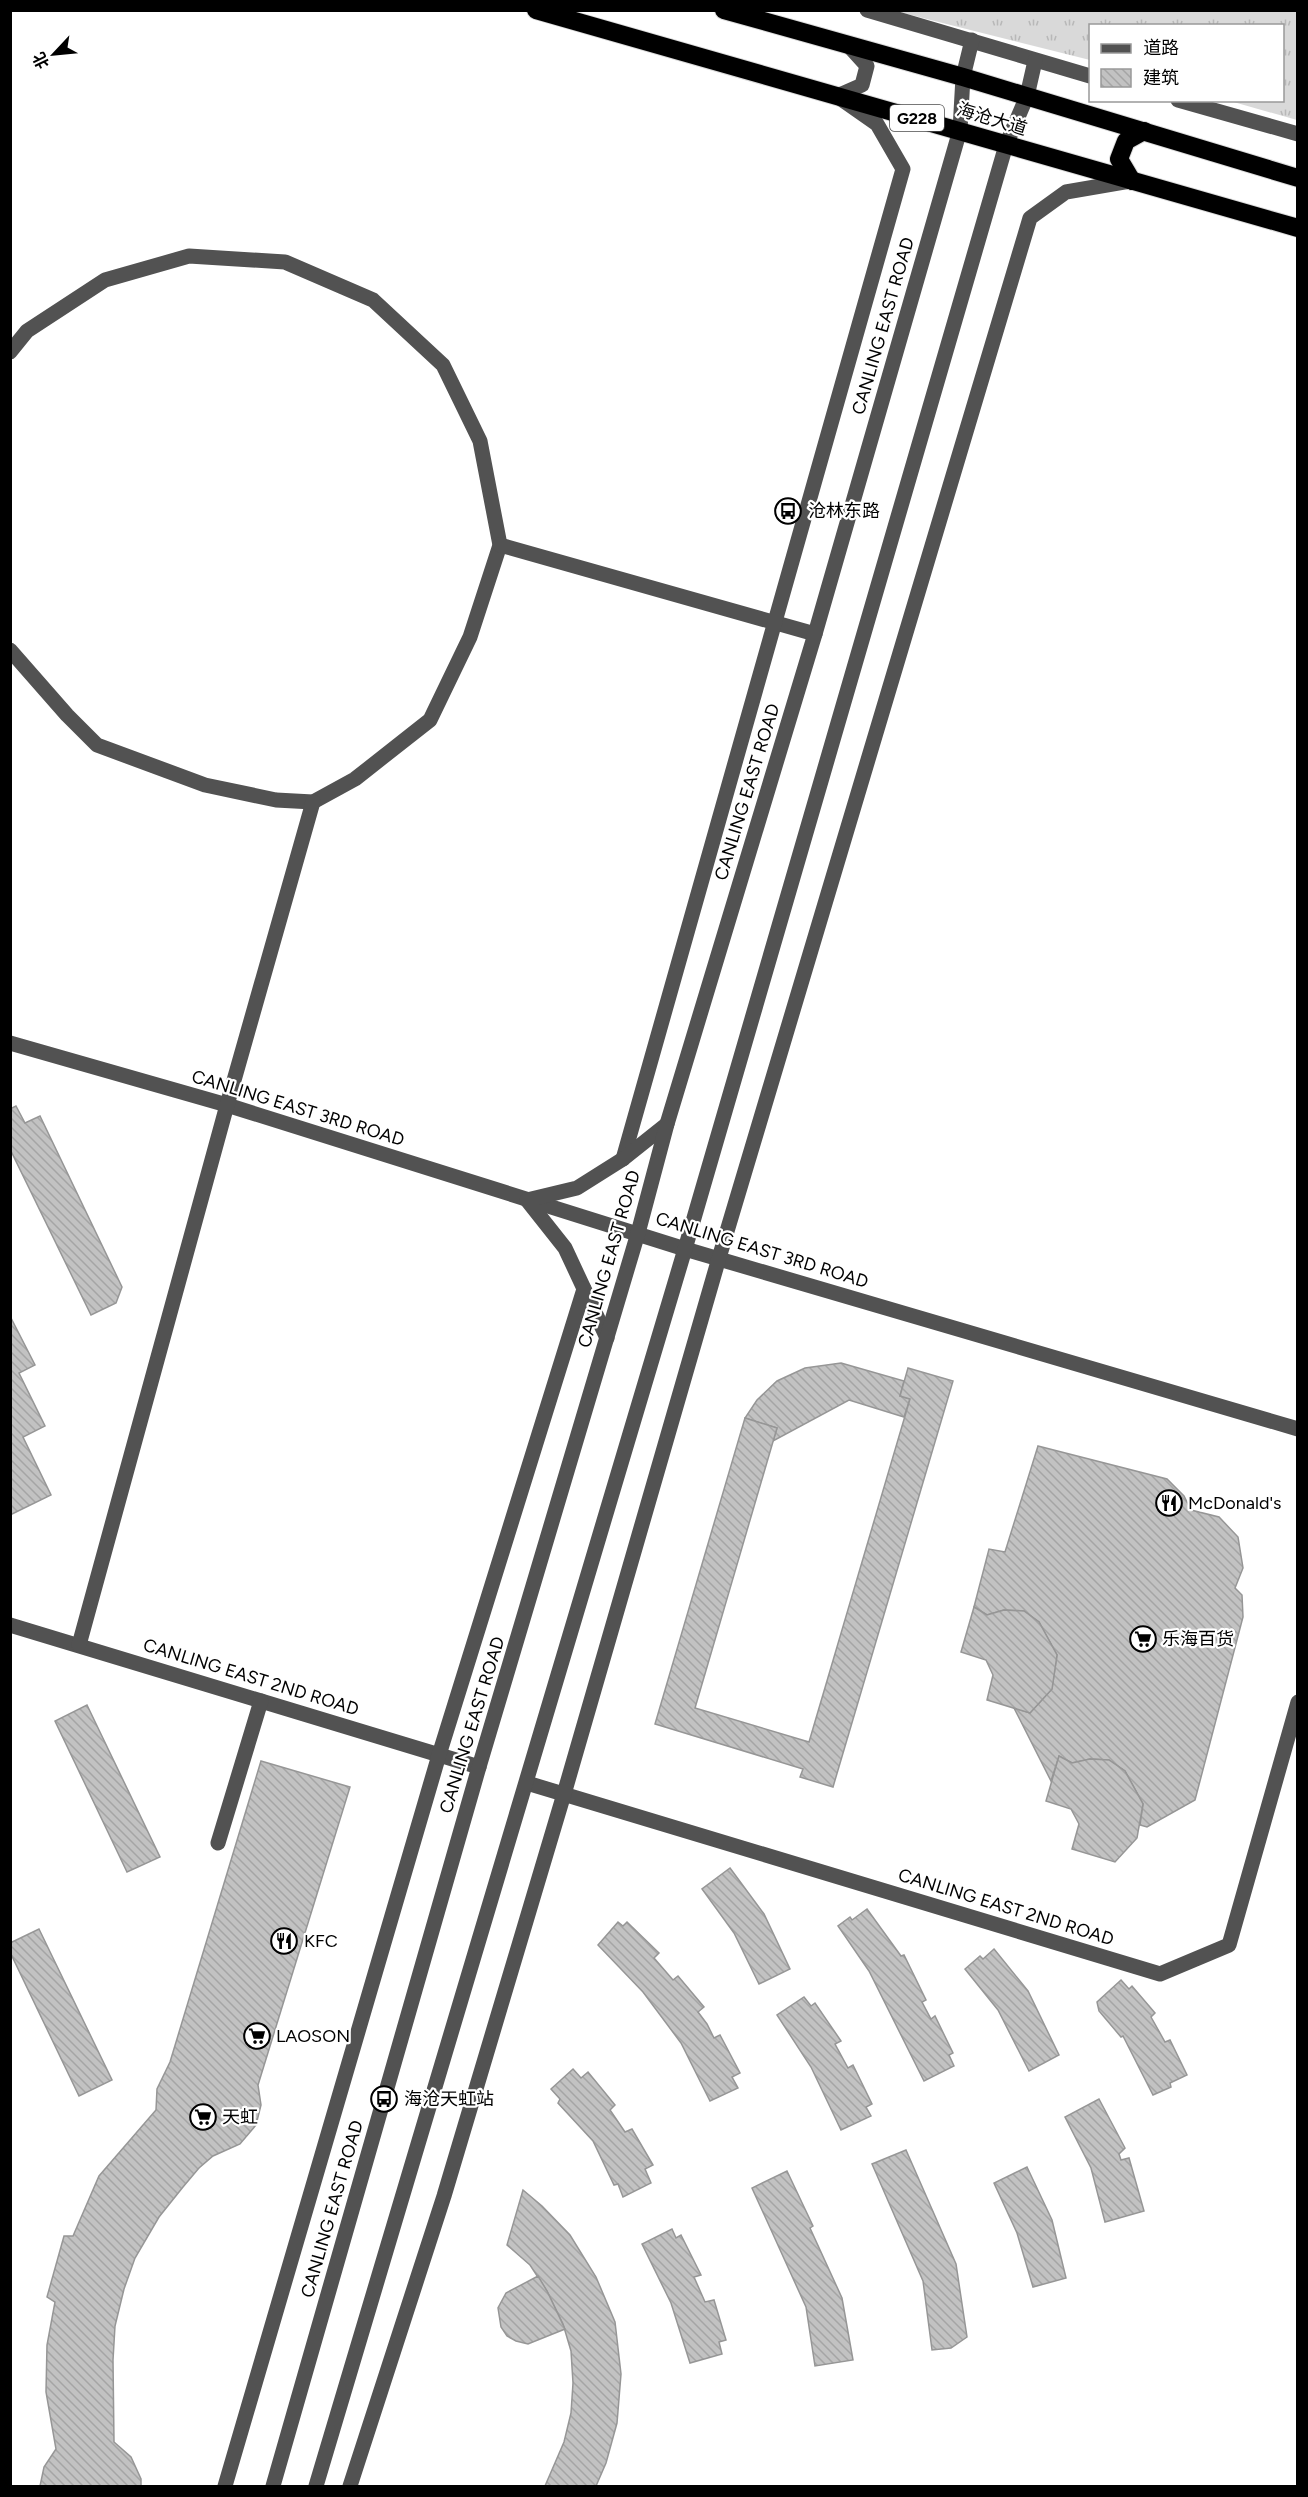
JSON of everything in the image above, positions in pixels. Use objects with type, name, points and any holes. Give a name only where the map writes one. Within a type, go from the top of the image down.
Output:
[{"type":"highway","name":"海沧大道","points":[[536,10],[1298,228]]},
{"type":"highway","name":"海沧大道","points":[[724,10],[1028,96],[1298,178]]},
{"type":"highway","points":[[1132,181],[1119,159],[1126,141],[1144,131]]},
{"type":"street","points":[[867,10],[1089,76]]},
{"type":"street","name":"CANLING EAST ROAD","points":[[273,2487],[479,1767],[638,1233],[667,1124],[815,634],[960,130],[963,77],[972,40]]},
{"type":"street","points":[[837,96],[862,85],[867,66],[848,45]]},
{"type":"street","points":[[316,2487],[685,1249],[1006,145],[1028,96],[1035,61]]},
{"type":"street","points":[[622,1159],[903,169],[877,124],[837,96]]},
{"type":"street","points":[[1185,102],[1298,134]]},
{"type":"street","points":[[350,2487],[444,2196],[564,1794],[719,1258],[1030,218],[1066,192],[1132,181]]},
{"type":"street","points":[[10,352],[27,331],[105,280],[189,256],[285,262],[373,300],[443,365],[480,441],[500,545],[470,637],[430,720],[355,779],[314,802],[276,800],[205,785],[97,745],[67,715],[10,650]]},
{"type":"street","points":[[500,545],[815,634]]},
{"type":"street","points":[[78,1645],[226,1105],[314,802]]},
{"type":"street","name":"CANLING EAST 3RD ROAD","points":[[10,1043],[226,1105],[685,1249],[1298,1429]]},
{"type":"street","points":[[607,1338],[565,1248],[527,1200],[577,1188],[622,1159],[667,1124]]},
{"type":"street","points":[[225,2487],[439,1755],[584,1289]]},
{"type":"street","name":"CANLING EAST 2ND ROAD","points":[[10,1625],[479,1767]]},
{"type":"street","points":[[218,1843],[261,1701]]},
{"type":"street","name":"CANLING EAST 2ND ROAD","points":[[527,1783],[1161,1974],[1229,1945],[1298,1702]]},
{"type":"green space","points":[[895,11],[1297,11],[1297,120],[1234,102],[1284,102],[1284,24],[1089,24],[1089,60]]},
{"type":"building","points":[[16,1106],[25,1123],[40,1116],[122,1287],[116,1303],[91,1315],[10,1149],[10,1109]]},
{"type":"building","points":[[10,1316],[35,1365],[19,1373],[45,1426],[23,1437],[51,1495],[10,1515]]},
{"type":"building","points":[[841,1363],[904,1381],[900,1396],[910,1399],[904,1417],[849,1400],[773,1441],[777,1428],[745,1418],[757,1400],[777,1381],[805,1368]]},
{"type":"building","points":[[908,1368],[953,1381],[833,1787],[800,1777],[803,1769],[655,1724],[745,1418],[777,1428],[695,1708],[809,1742],[910,1399],[900,1396]]},
{"type":"building","name":"乐海百货","points":[[1038,1446],[1167,1479],[1184,1496],[1191,1510],[1219,1517],[1238,1537],[1243,1568],[1235,1588],[1242,1595],[1243,1617],[1195,1800],[1147,1827],[1140,1825],[1143,1804],[1125,1771],[1109,1760],[1090,1759],[1072,1763],[1059,1756],[1051,1781],[1014,1708],[1030,1713],[1052,1689],[1057,1655],[1039,1622],[1024,1611],[1004,1610],[987,1615],[974,1607],[989,1549],[1005,1552]]},
{"type":"building","points":[[974,1607],[987,1615],[1004,1610],[1024,1611],[1039,1622],[1057,1655],[1052,1689],[1030,1713],[987,1700],[993,1675],[986,1660],[961,1652]]},
{"type":"building","points":[[87,1705],[160,1857],[127,1872],[55,1721]]},
{"type":"building","points":[[1059,1756],[1072,1763],[1090,1759],[1109,1760],[1125,1771],[1143,1804],[1137,1838],[1115,1862],[1072,1849],[1079,1824],[1071,1809],[1046,1801]]},
{"type":"building","name":"天虹","points":[[261,1761],[350,1787],[258,2085],[261,2105],[256,2125],[240,2144],[213,2156],[183,2187],[159,2217],[135,2258],[124,2289],[115,2326],[114,2442],[131,2457],[141,2479],[141,2486],[40,2486],[44,2467],[56,2449],[46,2392],[47,2345],[55,2302],[47,2297],[64,2236],[73,2236],[99,2176],[156,2110],[157,2089],[170,2062]]},
{"type":"building","points":[[730,1868],[764,1914],[790,1969],[759,1984],[734,1933],[702,1889]]},
{"type":"building","points":[[867,1909],[901,1956],[904,1955],[926,2000],[922,2002],[931,2019],[935,2016],[953,2053],[949,2055],[954,2066],[924,2081],[869,1971],[838,1926],[850,1917],[852,1920]]},
{"type":"building","points":[[618,1922],[623,1926],[627,1922],[659,1953],[654,1958],[673,1980],[678,1976],[704,2007],[698,2012],[714,2038],[720,2035],[740,2073],[732,2077],[738,2088],[710,2101],[681,2043],[643,1992],[598,1945]]},
{"type":"building","points":[[39,1929],[112,2080],[79,2096],[10,1952],[10,1943]]},
{"type":"building","points":[[994,1949],[1028,1991],[1059,2055],[1029,2071],[998,2010],[965,1969],[980,1956],[983,1959]]},
{"type":"building","points":[[1121,1980],[1129,1989],[1132,1986],[1155,2013],[1151,2017],[1165,2042],[1170,2040],[1187,2075],[1170,2083],[1171,2087],[1153,2095],[1123,2036],[1121,2037],[1099,2011],[1097,2002]]},
{"type":"building","points":[[804,1997],[811,2006],[815,2003],[841,2041],[835,2044],[848,2068],[853,2065],[872,2104],[866,2107],[871,2116],[841,2130],[811,2067],[777,2015]]},
{"type":"building","points":[[573,2069],[581,2078],[588,2072],[615,2105],[610,2110],[625,2132],[632,2129],[653,2165],[645,2169],[651,2183],[623,2197],[618,2184],[614,2185],[593,2141],[558,2103],[560,2099],[551,2089]]},
{"type":"building","points":[[1099,2099],[1125,2148],[1119,2154],[1121,2160],[1129,2158],[1144,2211],[1105,2222],[1091,2168],[1065,2117]]},
{"type":"building","points":[[906,2150],[956,2264],[967,2337],[951,2348],[932,2350],[923,2281],[872,2164]]},
{"type":"building","points":[[1027,2167],[1052,2220],[1066,2278],[1033,2287],[1017,2233],[994,2183]]},
{"type":"building","points":[[787,2171],[813,2226],[810,2228],[842,2298],[853,2360],[815,2366],[806,2307],[752,2188]]},
{"type":"building","points":[[523,2190],[570,2235],[596,2277],[615,2322],[621,2374],[617,2423],[606,2463],[596,2486],[545,2486],[564,2442],[571,2413],[573,2383],[571,2351],[563,2324],[547,2291],[530,2265],[507,2245]]},
{"type":"building","points":[[672,2229],[676,2238],[681,2235],[701,2275],[694,2277],[705,2302],[714,2300],[726,2340],[719,2342],[722,2354],[690,2363],[671,2303],[642,2244]]},
{"type":"building","points":[[538,2276],[565,2329],[528,2344],[507,2336],[501,2327],[498,2308],[506,2293]]},
{"type":"place","name":"沧林东路","points":[[788,511]]},
{"type":"place","name":"McDonald's","points":[[1169,1503]]},
{"type":"place","name":"乐海百货","points":[[1143,1639]]},
{"type":"place","name":"KFC","points":[[284,1941]]},
{"type":"place","name":"LAOSON","points":[[257,2036]]},
{"type":"place","name":"海沧天虹站","points":[[384,2099]]},
{"type":"place","name":"天虹","points":[[203,2117]]}]
